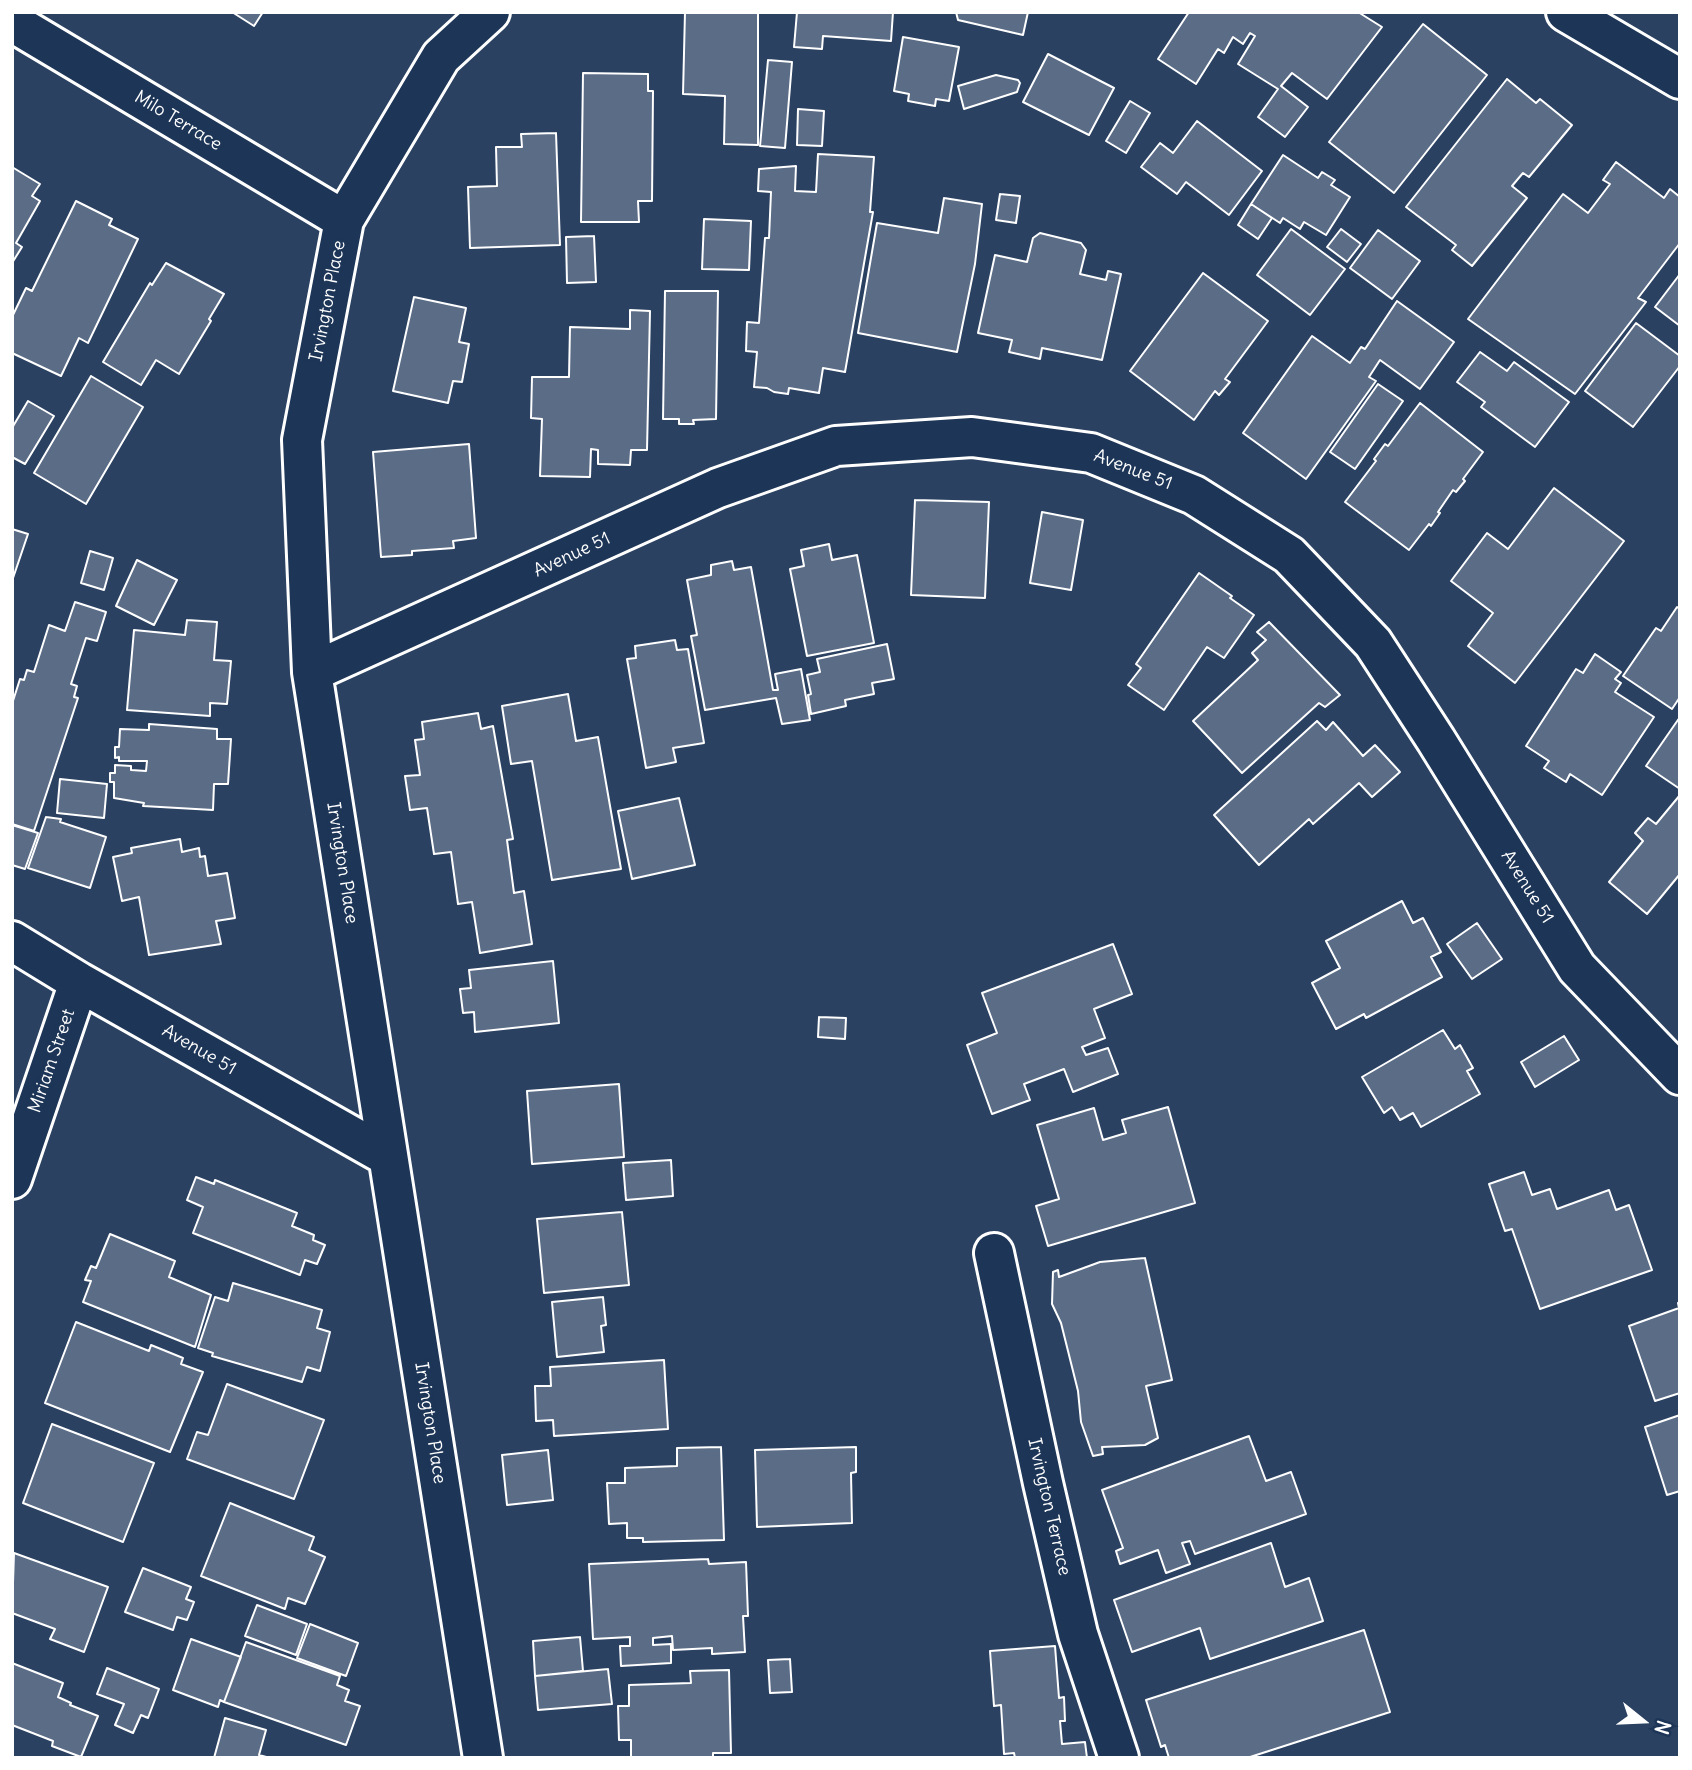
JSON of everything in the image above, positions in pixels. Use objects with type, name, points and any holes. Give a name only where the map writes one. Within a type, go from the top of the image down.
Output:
[{"type":"street","name":"Irvington Place","points":[[483,1758],[312,672],[302,440],[344,220],[441,57],[490,12]]},
{"type":"street","points":[[1566,12],[1612,24],[1680,79]]},
{"type":"street","name":"Milo Terrace","points":[[12,22],[344,220]]},
{"type":"street","name":"Avenue 51","points":[[312,672],[718,488],[836,446],[972,437],[1091,453],[1194,495],[1289,555],[1373,643],[1577,968],[1680,1075]]},
{"type":"street","name":"Avenue 51","points":[[12,941],[387,1157]]},
{"type":"street","name":"Miriam Street","points":[[12,1179],[79,982]]},
{"type":"street","name":"Irvington Terrace","points":[[994,1253],[1078,1634],[1119,1758]]},
{"type":"building","points":[[232,12],[263,12],[254,26]]},
{"type":"building","points":[[685,12],[758,12],[758,145],[724,144],[725,96],[683,94]]},
{"type":"building","points":[[797,12],[893,12],[891,41],[823,36],[822,49],[794,47]]},
{"type":"building","points":[[956,12],[1028,12],[1023,35],[958,20]]},
{"type":"building","points":[[1189,12],[1358,12],[1382,27],[1327,99],[1292,73],[1281,86],[1308,107],[1285,137],[1258,117],[1278,89],[1238,64],[1255,36],[1250,33],[1243,44],[1233,37],[1224,53],[1218,49],[1196,84],[1158,59]]},
{"type":"building","points":[[1423,24],[1487,75],[1394,193],[1329,142]]},
{"type":"building","points":[[903,37],[959,47],[949,101],[936,99],[935,106],[908,101],[909,94],[894,91]]},
{"type":"building","points":[[1048,54],[1114,88],[1089,135],[1023,102]]},
{"type":"building","points":[[768,60],[792,62],[785,148],[760,146]]},
{"type":"building","points":[[583,73],[648,74],[648,91],[653,91],[652,201],[638,201],[639,222],[581,222]]},
{"type":"building","points":[[996,75],[1018,80],[1020,83],[1017,92],[964,109],[958,86]]},
{"type":"building","points":[[1507,79],[1536,103],[1540,99],[1572,125],[1529,177],[1523,173],[1512,186],[1527,198],[1472,266],[1452,250],[1456,245],[1406,207]]},
{"type":"building","points":[[1130,101],[1150,113],[1126,153],[1106,141]]},
{"type":"building","points":[[798,109],[824,111],[822,146],[797,145]]},
{"type":"building","points":[[1197,121],[1262,171],[1229,215],[1186,182],[1177,194],[1141,167],[1160,143],[1173,153]]},
{"type":"building","points":[[556,133],[560,245],[470,248],[468,187],[497,186],[496,147],[522,147],[521,134]]},
{"type":"building","points":[[818,154],[874,157],[870,212],[873,212],[845,372],[823,368],[819,393],[789,388],[788,394],[774,392],[767,388],[754,387],[757,352],[746,351],[747,322],[759,323],[765,238],[769,238],[771,192],[758,191],[759,169],[796,166],[795,191],[816,192]]},
{"type":"building","points":[[1283,155],[1318,178],[1322,172],[1335,180],[1331,185],[1350,197],[1326,235],[1304,222],[1300,229],[1283,218],[1280,223],[1251,204]]},
{"type":"building","points":[[1616,162],[1664,198],[1670,189],[1680,197],[1680,243],[1638,298],[1646,302],[1575,394],[1468,319],[1563,194],[1588,213],[1610,184],[1603,180]]},
{"type":"building","points":[[12,167],[40,184],[32,196],[40,201],[16,243],[22,247],[12,263]]},
{"type":"building","points":[[1000,194],[1020,196],[1016,223],[996,220]]},
{"type":"building","points":[[944,198],[982,204],[975,264],[957,352],[858,333],[877,223],[938,233]]},
{"type":"building","points":[[76,201],[112,219],[109,225],[138,239],[88,343],[79,338],[61,376],[12,353],[12,317],[26,288],[32,291]]},
{"type":"building","points":[[1251,204],[1272,218],[1258,239],[1238,225]]},
{"type":"building","points":[[704,219],[751,221],[749,270],[702,269]]},
{"type":"building","points":[[1291,229],[1345,269],[1310,315],[1257,275]]},
{"type":"building","points":[[1341,229],[1361,244],[1347,262],[1327,247]]},
{"type":"building","points":[[1378,230],[1420,261],[1392,299],[1350,268]]},
{"type":"building","points":[[1040,233],[1081,243],[1086,250],[1080,274],[1106,280],[1108,271],[1121,274],[1102,360],[1042,348],[1040,359],[1009,352],[1012,340],[978,333],[995,255],[1027,262],[1033,238]]},
{"type":"building","points":[[594,236],[596,282],[567,283],[566,237]]},
{"type":"building","points":[[166,263],[224,294],[179,374],[156,360],[141,385],[103,362],[150,283],[152,285]]},
{"type":"building","points":[[1203,273],[1268,321],[1225,379],[1230,382],[1219,395],[1215,391],[1194,420],[1130,371]]},
{"type":"building","points":[[1680,274],[1680,326],[1655,307]]},
{"type":"building","points":[[665,291],[718,291],[716,419],[679,424],[679,419],[663,419]]},
{"type":"building","points":[[414,297],[466,308],[459,342],[469,344],[462,382],[453,381],[448,403],[393,391]]},
{"type":"building","points":[[1397,301],[1454,342],[1420,389],[1380,360],[1369,377],[1376,381],[1306,479],[1243,433],[1312,336],[1350,363],[1361,347],[1365,349]]},
{"type":"building","points":[[630,310],[650,311],[647,450],[631,450],[630,465],[598,464],[598,450],[591,449],[590,477],[540,476],[542,419],[531,418],[532,377],[569,377],[570,327],[630,329]]},
{"type":"building","points":[[1636,323],[1680,356],[1680,366],[1633,427],[1585,391]]},
{"type":"building","points":[[1480,352],[1507,371],[1514,362],[1569,402],[1535,447],[1481,407],[1485,402],[1457,382]]},
{"type":"building","points":[[91,376],[143,407],[86,504],[34,473]]},
{"type":"building","points":[[1378,384],[1403,401],[1355,469],[1330,452]]},
{"type":"building","points":[[28,401],[54,416],[25,464],[12,457],[12,428]]},
{"type":"building","points":[[1420,403],[1483,452],[1463,479],[1465,481],[1456,492],[1453,490],[1431,526],[1429,524],[1409,550],[1345,502],[1376,461],[1374,459],[1385,444],[1388,446]]},
{"type":"building","points":[[469,444],[476,538],[453,541],[454,548],[412,551],[412,555],[381,557],[373,452]]},
{"type":"building","points":[[1554,488],[1624,541],[1515,683],[1468,646],[1493,613],[1451,581],[1487,533],[1508,549]]},
{"type":"building","points":[[915,500],[989,502],[985,598],[911,595]]},
{"type":"building","points":[[1042,512],[1083,520],[1071,590],[1030,583]]},
{"type":"building","points":[[12,529],[28,534],[12,581]]},
{"type":"building","points":[[829,544],[832,560],[857,555],[874,643],[807,656],[790,569],[804,566],[801,550]]},
{"type":"building","points":[[90,551],[113,558],[104,590],[81,583]]},
{"type":"building","points":[[137,560],[177,580],[154,625],[116,606]]},
{"type":"building","points":[[732,561],[734,570],[751,567],[773,690],[778,690],[775,674],[801,669],[810,720],[782,724],[776,698],[705,710],[691,636],[697,635],[687,580],[711,575],[711,565]]},
{"type":"building","points":[[1199,573],[1254,615],[1224,658],[1207,647],[1164,710],[1128,685],[1141,668],[1136,664]]},
{"type":"building","points":[[75,602],[106,612],[97,641],[86,638],[71,684],[77,686],[74,697],[78,698],[34,831],[12,824],[12,704],[20,679],[24,680],[27,670],[34,672],[49,625],[65,631]]},
{"type":"building","points":[[1677,607],[1680,609],[1680,697],[1672,709],[1623,676],[1656,628],[1661,631]]},
{"type":"building","points":[[187,620],[217,622],[214,660],[231,661],[227,704],[210,703],[210,716],[127,710],[134,630],[185,635]]},
{"type":"building","points":[[1269,622],[1340,695],[1325,707],[1319,703],[1242,773],[1193,721],[1258,660],[1252,653],[1266,640],[1257,632]]},
{"type":"building","points":[[675,640],[677,650],[688,649],[704,743],[673,748],[676,762],[646,768],[627,659],[636,658],[635,646]]},
{"type":"building","points":[[887,644],[894,679],[872,683],[874,694],[845,700],[846,706],[811,714],[807,675],[820,672],[817,659]]},
{"type":"building","points":[[1595,654],[1621,672],[1615,679],[1621,683],[1615,692],[1654,717],[1602,795],[1570,774],[1566,782],[1544,768],[1549,761],[1526,746],[1576,669],[1583,673]]},
{"type":"building","points":[[568,694],[576,741],[598,737],[621,869],[552,880],[532,761],[511,764],[502,706]]},
{"type":"building","points":[[478,713],[481,729],[493,726],[513,839],[507,840],[514,893],[524,891],[532,944],[480,953],[472,902],[458,904],[451,852],[434,854],[427,808],[410,810],[405,776],[420,775],[415,740],[424,739],[422,722]]},
{"type":"building","points":[[1680,717],[1680,789],[1646,766]]},
{"type":"building","points":[[1317,721],[1326,730],[1333,722],[1363,756],[1375,745],[1400,772],[1372,797],[1359,783],[1313,824],[1309,819],[1259,865],[1214,815]]},
{"type":"building","points":[[149,724],[217,729],[217,739],[231,739],[228,784],[214,784],[213,810],[143,806],[144,803],[114,798],[114,782],[110,782],[110,773],[115,773],[115,765],[146,771],[147,761],[119,761],[119,757],[115,758],[120,729],[149,730]]},
{"type":"building","points":[[60,779],[107,784],[104,818],[57,813]]},
{"type":"building","points":[[1680,795],[1680,874],[1647,914],[1609,882],[1643,841],[1635,833],[1648,818],[1656,824]]},
{"type":"building","points":[[679,798],[695,865],[632,879],[618,811]]},
{"type":"building","points":[[46,817],[61,819],[60,822],[106,837],[90,888],[28,868]]},
{"type":"building","points":[[12,825],[38,833],[25,869],[12,865]]},
{"type":"building","points":[[180,839],[182,852],[199,848],[200,857],[205,856],[208,876],[227,873],[235,918],[216,921],[221,944],[149,955],[139,897],[122,901],[113,857],[132,853],[131,848]]},
{"type":"building","points":[[1402,901],[1413,923],[1423,918],[1441,952],[1431,957],[1442,977],[1366,1018],[1364,1014],[1336,1029],[1312,983],[1340,968],[1326,941]]},
{"type":"building","points":[[1477,923],[1502,959],[1472,979],[1447,944]]},
{"type":"building","points":[[1113,944],[1132,994],[1094,1009],[1105,1038],[1082,1047],[1086,1055],[1108,1048],[1118,1074],[1073,1092],[1064,1069],[1024,1084],[1030,1100],[992,1114],[967,1045],[997,1033],[982,993]]},
{"type":"building","points":[[553,961],[559,1023],[475,1032],[474,1012],[463,1013],[460,989],[471,988],[469,970]]},
{"type":"building","points":[[819,1017],[846,1018],[845,1039],[818,1037]]},
{"type":"building","points":[[1443,1030],[1455,1049],[1460,1045],[1473,1068],[1467,1071],[1480,1094],[1421,1127],[1413,1113],[1400,1120],[1392,1107],[1384,1113],[1362,1077]]},
{"type":"building","points":[[1564,1036],[1579,1060],[1535,1087],[1521,1062]]},
{"type":"building","points":[[619,1084],[624,1157],[532,1164],[527,1091]]},
{"type":"building","points":[[1168,1107],[1195,1203],[1048,1246],[1036,1206],[1059,1199],[1037,1125],[1094,1108],[1103,1140],[1126,1133],[1122,1120]]},
{"type":"building","points":[[671,1160],[673,1196],[626,1200],[623,1163]]},
{"type":"building","points":[[1524,1172],[1532,1195],[1550,1189],[1557,1209],[1609,1190],[1616,1210],[1629,1205],[1652,1270],[1540,1309],[1512,1229],[1505,1231],[1489,1184]]},
{"type":"building","points":[[196,1177],[214,1184],[215,1180],[297,1213],[292,1226],[314,1235],[313,1240],[325,1245],[317,1264],[305,1260],[300,1275],[193,1233],[203,1207],[187,1200]]},
{"type":"building","points":[[622,1212],[629,1285],[544,1293],[537,1219]]},
{"type":"building","points":[[110,1234],[175,1261],[169,1277],[211,1295],[195,1347],[83,1302],[91,1281],[85,1280],[91,1266],[96,1268]]},
{"type":"building","points":[[1145,1258],[1172,1380],[1146,1386],[1158,1438],[1145,1445],[1102,1447],[1103,1454],[1093,1456],[1081,1422],[1078,1391],[1061,1323],[1052,1304],[1053,1272],[1058,1270],[1059,1277],[1100,1262]]},
{"type":"building","points":[[233,1283],[322,1310],[317,1328],[330,1332],[320,1371],[307,1367],[302,1382],[212,1356],[213,1353],[198,1348],[215,1297],[228,1301]]},
{"type":"building","points":[[603,1297],[606,1325],[601,1326],[604,1352],[557,1357],[552,1302]]},
{"type":"building","points":[[1680,1302],[1680,1393],[1655,1401],[1629,1326],[1679,1308]]},
{"type":"building","points":[[76,1322],[149,1351],[151,1345],[183,1358],[181,1364],[203,1372],[170,1452],[45,1403]]},
{"type":"building","points":[[664,1360],[668,1429],[554,1436],[553,1420],[536,1421],[535,1386],[551,1386],[550,1367]]},
{"type":"building","points":[[227,1384],[324,1420],[294,1499],[187,1459],[197,1432],[208,1435]]},
{"type":"building","points":[[1680,1415],[1680,1491],[1667,1495],[1645,1427]]},
{"type":"building","points":[[52,1424],[154,1463],[123,1542],[23,1503]]},
{"type":"building","points":[[1249,1436],[1266,1481],[1291,1472],[1306,1514],[1195,1554],[1190,1541],[1182,1543],[1190,1564],[1166,1573],[1158,1550],[1120,1564],[1116,1551],[1123,1548],[1102,1490]]},
{"type":"building","points":[[721,1447],[724,1540],[643,1542],[643,1538],[627,1538],[627,1523],[609,1524],[607,1483],[625,1483],[625,1468],[677,1466],[677,1448]]},
{"type":"building","points":[[856,1447],[856,1472],[851,1473],[852,1523],[757,1527],[755,1450]]},
{"type":"building","points":[[548,1450],[553,1500],[507,1505],[502,1455]]},
{"type":"building","points":[[230,1503],[314,1537],[309,1550],[325,1557],[305,1604],[288,1598],[285,1609],[201,1576]]},
{"type":"building","points":[[1271,1543],[1285,1587],[1309,1578],[1323,1621],[1210,1659],[1200,1628],[1132,1652],[1114,1600]]},
{"type":"building","points":[[14,1553],[108,1587],[84,1652],[50,1639],[55,1629],[12,1613]]},
{"type":"building","points":[[708,1559],[709,1564],[746,1562],[748,1616],[743,1616],[745,1652],[712,1654],[712,1648],[673,1650],[672,1636],[653,1638],[653,1645],[671,1644],[671,1663],[621,1666],[620,1646],[630,1646],[630,1637],[593,1639],[589,1564]]},
{"type":"building","points":[[143,1568],[191,1587],[186,1599],[194,1602],[187,1620],[177,1617],[173,1630],[125,1612]]},
{"type":"building","points":[[257,1605],[307,1624],[296,1655],[245,1636]]},
{"type":"building","points":[[310,1624],[358,1643],[346,1676],[297,1658]]},
{"type":"building","points":[[1364,1630],[1390,1712],[1247,1758],[1169,1758],[1165,1745],[1161,1747],[1146,1700]]},
{"type":"building","points":[[580,1637],[583,1671],[535,1676],[533,1641]]},
{"type":"building","points":[[191,1639],[241,1657],[224,1702],[220,1700],[218,1707],[173,1690]]},
{"type":"building","points":[[246,1642],[340,1676],[337,1685],[349,1690],[345,1701],[360,1706],[346,1745],[224,1702]]},
{"type":"building","points":[[1055,1646],[1059,1698],[1064,1697],[1065,1721],[1060,1721],[1062,1744],[1085,1742],[1087,1758],[1015,1758],[1014,1753],[1004,1754],[1001,1705],[994,1706],[990,1651]]},
{"type":"building","points":[[790,1659],[792,1692],[770,1693],[768,1660]]},
{"type":"building","points":[[12,1663],[63,1683],[58,1697],[98,1716],[81,1757],[52,1746],[53,1741],[12,1725]]},
{"type":"building","points":[[107,1668],[159,1689],[148,1718],[141,1715],[133,1733],[115,1725],[124,1704],[97,1694]]},
{"type":"building","points":[[608,1669],[612,1704],[538,1710],[535,1676]]},
{"type":"building","points":[[729,1670],[731,1753],[713,1753],[713,1758],[631,1758],[631,1740],[619,1740],[618,1706],[629,1706],[629,1685],[691,1683],[690,1671]]},
{"type":"building","points":[[225,1718],[266,1730],[259,1755],[270,1758],[214,1758]]}]
